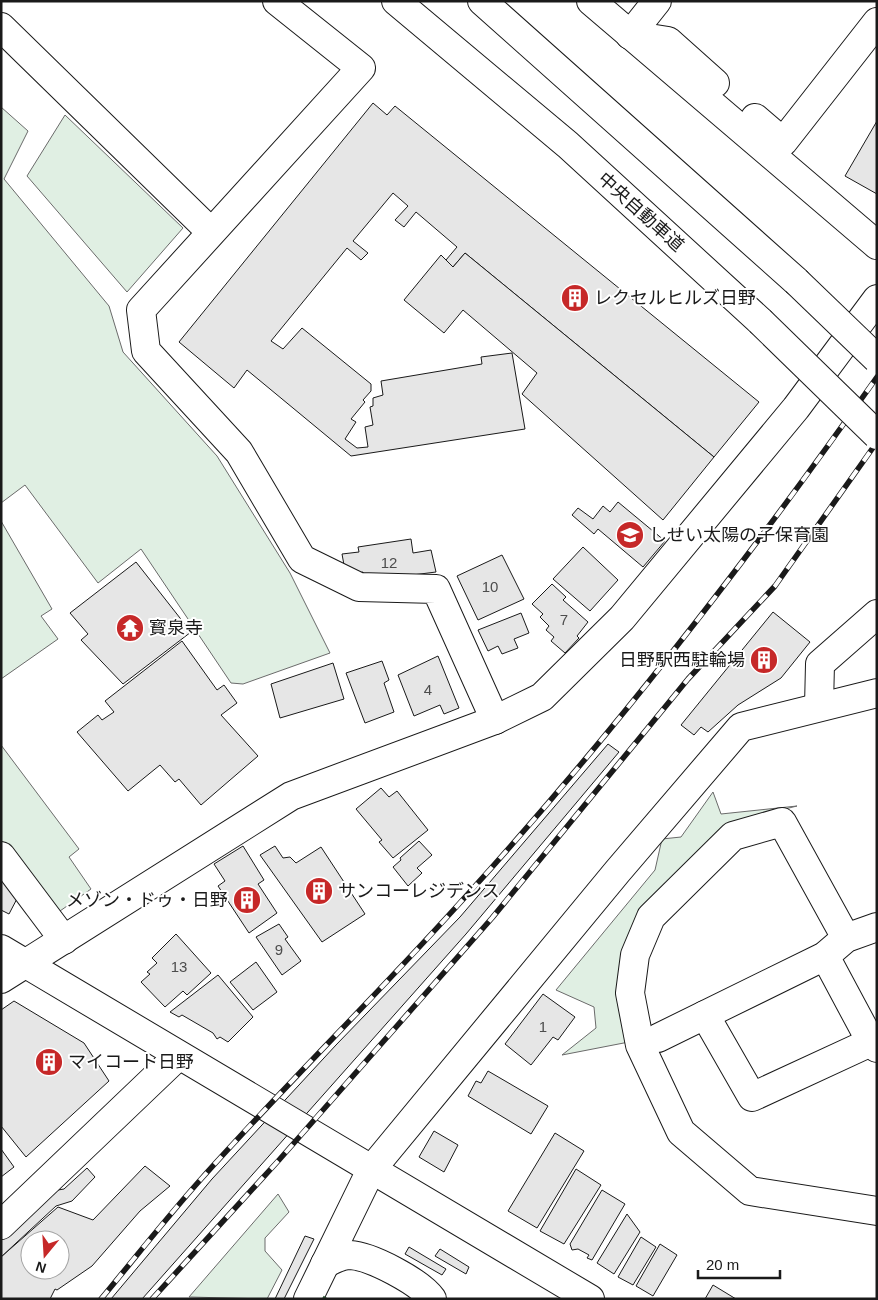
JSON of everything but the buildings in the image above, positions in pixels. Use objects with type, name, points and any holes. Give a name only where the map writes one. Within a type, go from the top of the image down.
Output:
[{"type":"main road","points":[[277,1],[361,68],[210,231],[140,310],[146,351],[240,452],[302,559],[360,587],[436,589],[495,720]]},
{"type":"main road","name":"中央自動車道","points":[[396,1],[568,145],[760,321],[877,435]]},
{"type":"main road","points":[[482,1],[796,281],[877,359]]},
{"type":"main road","points":[[591,1],[877,245]]},
{"type":"main road","points":[[630,36],[657,1]]},
{"type":"main road","points":[[630,36],[668,41],[783,142],[877,22]]},
{"type":"main road","points":[[1,27],[210,231]]},
{"type":"main road","points":[[1,979],[291,796],[495,720],[542,697],[622,618],[796,408],[877,299]]},
{"type":"main road","points":[[819,706],[820,664],[877,614]]},
{"type":"main road","points":[[308,1299],[371,1170],[617,872],[741,727],[877,693]]},
{"type":"main road","points":[[846,938],[782,822],[733,836],[651,917],[635,955],[630,993],[640,1045],[681,1132],[750,1191],[877,1212]]},
{"type":"main road","points":[[1,856],[64,940]]},
{"type":"main road","points":[[658,1038],[825,956],[846,938],[877,927]]},
{"type":"main road","points":[[1,950],[590,1299]]},
{"type":"main road","points":[[705,1015],[752,1097],[874,1045],[825,956]]},
{"type":"main road","points":[[1,1225],[178,1056]]},
{"type":"main road","points":[[350,1212],[351,1227],[358,1244],[369,1259]]},
{"type":"main road","points":[[325,1264],[335,1258],[349,1255],[369,1259],[420,1288],[432,1299]]},
{"type":"green space","points":[[1,107],[28,131],[4,179],[109,306],[123,352],[217,456],[290,573],[330,653],[243,684],[231,683],[141,549],[98,583],[25,485],[1,503]]},
{"type":"green space","points":[[65,115],[183,228],[127,292],[27,176]]},
{"type":"green space","points":[[1,521],[52,609],[41,616],[58,639],[1,679]]},
{"type":"green space","points":[[1,745],[79,849],[69,857],[91,889],[60,911],[46,908],[1,847]]},
{"type":"green space","points":[[713,792],[721,814],[797,806],[729,823],[651,910],[634,1041],[562,1055],[596,1028],[594,1007],[556,990],[655,870],[662,839],[681,837]]},
{"type":"green space","points":[[278,1194],[289,1212],[265,1238],[265,1251],[282,1270],[267,1299],[189,1297]]},
{"type":"railway","points":[[101,1299],[202,1178],[434,931],[576,771],[730,577],[877,377]]},
{"type":"railway","points":[[152,1299],[279,1160],[492,918],[688,679],[775,586],[877,442]]},
{"type":"place","name":"レクセルヒルズ日野","points":[[575,298]]},
{"type":"place","name":"しせい太陽の子保育園","points":[[630,535]]},
{"type":"place","name":"寳泉寺","points":[[130,628]]},
{"type":"place","name":"日野駅西駐輪場","points":[[764,660]]},
{"type":"place","name":"サンコーレジデンス","points":[[319,891]]},
{"type":"place","name":"メゾン・ドゥ・日野","points":[[247,900]]},
{"type":"place","name":"マイコート日野","points":[[49,1062]]}]
